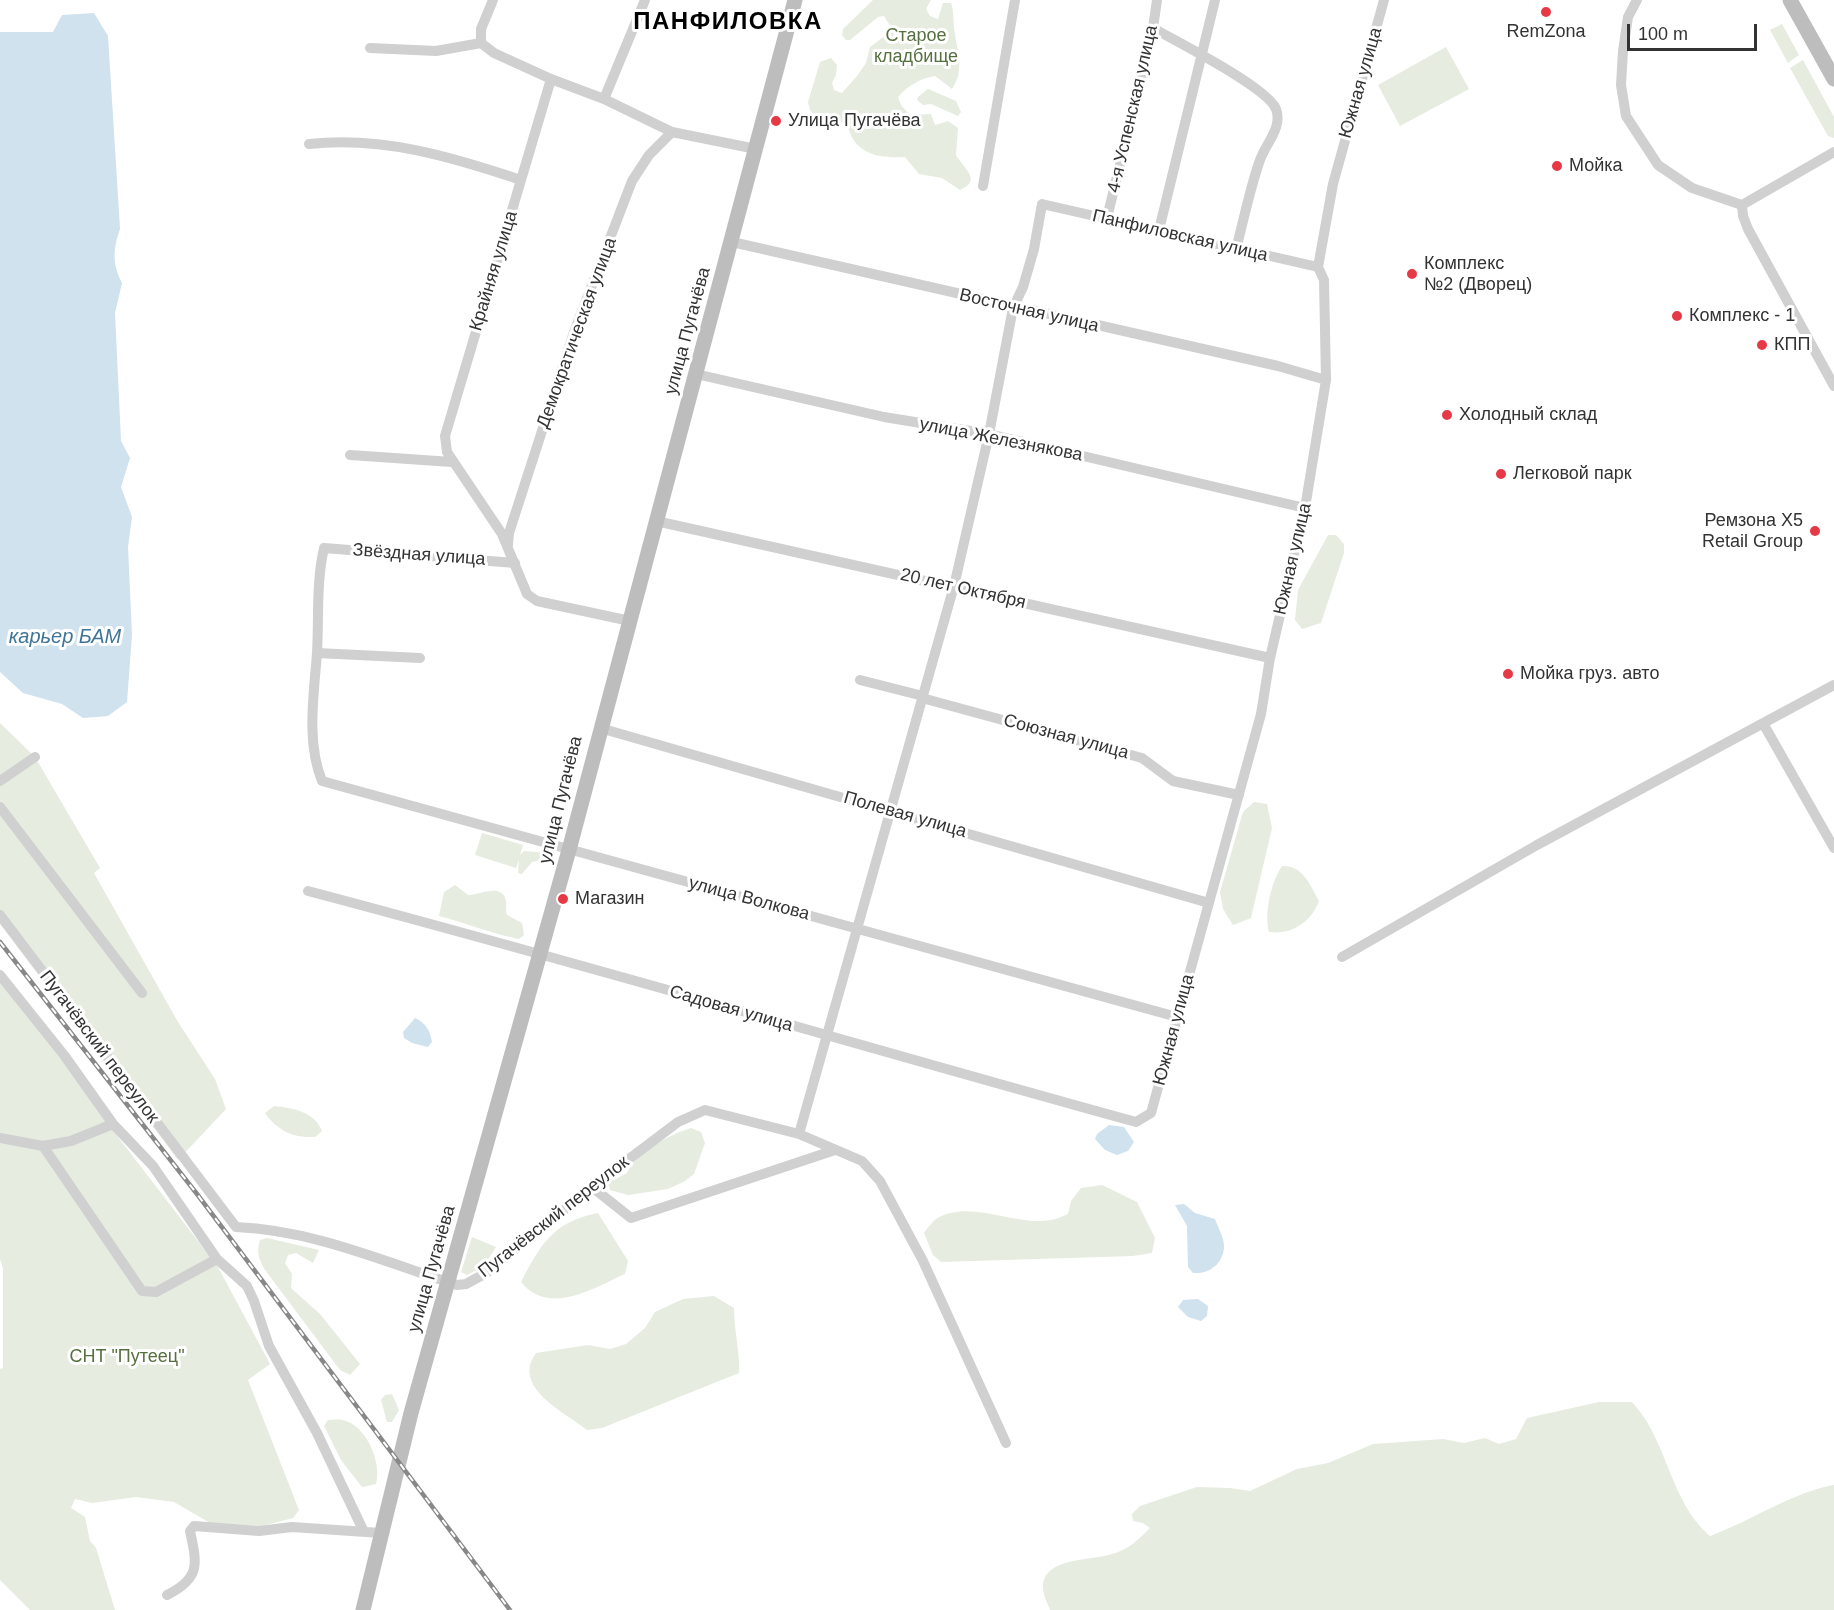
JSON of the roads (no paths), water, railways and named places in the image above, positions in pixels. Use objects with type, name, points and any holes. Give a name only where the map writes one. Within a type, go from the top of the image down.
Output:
[{"type":"street","points":[[493,0],[481,29],[481,43],[487,49],[551,79],[604,99],[672,132],[756,149]]},
{"type":"street","points":[[604,99],[645,0]]},
{"type":"street","name":"улица Пугачёва","points":[[363,1610],[411,1413],[569,850],[795,0]]},
{"type":"street","points":[[983,186],[1016,0]]},
{"type":"street","name":"4-я Успенская улица","points":[[1107,218],[1154,28],[1157,0]]},
{"type":"street","points":[[1159,230],[1215,0]]},
{"type":"street","name":"Южная улица","points":[[1151,1113],[1261,714],[1270,658],[1305,508],[1326,380],[1324,280],[1318,267],[1333,184],[1384,0]]},
{"type":"street","points":[[1637,0],[1628,17],[1621,85],[1626,116],[1658,165],[1692,188],[1742,205],[1834,152]]},
{"type":"street","points":[[1790,0],[1834,79]]},
{"type":"street","points":[[1154,28],[1251,85],[1272,102],[1277,110],[1278,123],[1261,159],[1236,249]]},
{"type":"street","points":[[370,48],[436,51],[481,43]]},
{"type":"street","name":"Крайняя улица","points":[[452,462],[447,452],[445,436],[551,79]]},
{"type":"street","name":"Демократическая улица","points":[[508,548],[509,533],[574,332],[632,181],[649,155],[672,132]]},
{"type":"street","points":[[309,144],[352,142],[428,151],[521,180]]},
{"type":"street","name":"Панфиловская улица","points":[[1013,308],[1023,287],[1034,249],[1042,204],[1318,267]]},
{"type":"street","points":[[1742,205],[1748,229],[1834,386]]},
{"type":"street","name":"Восточная улица","points":[[732,243],[1278,366],[1326,380]]},
{"type":"street","points":[[799,1134],[954,586],[989,434],[1013,308]]},
{"type":"street","name":"улица Железнякова","points":[[696,374],[884,417],[989,434],[1305,508]]},
{"type":"street","points":[[350,455],[452,462],[476,492],[508,548],[527,594],[537,601],[630,621]]},
{"type":"street","name":"20 лет Октября","points":[[656,521],[1270,658]]},
{"type":"street","name":"Звёздная улица","points":[[317,653],[319,568],[324,548],[515,563]]},
{"type":"street","points":[[317,653],[420,658]]},
{"type":"street","name":"улица Волкова","points":[[317,653],[313,740],[321,780],[1177,1017]]},
{"type":"street","name":"Союзная улица","points":[[860,680],[1142,758],[1173,781],[1239,795]]},
{"type":"street","points":[[1342,957],[1543,842],[1834,685]]},
{"type":"street","points":[[1764,724],[1834,848]]},
{"type":"street","name":"Полевая улица","points":[[600,728],[1209,903]]},
{"type":"street","points":[[0,781],[35,757]]},
{"type":"street","points":[[0,807],[142,993]]},
{"type":"street","name":"Садовая улица","points":[[308,891],[540,952],[828,1038],[1136,1122],[1151,1113]]},
{"type":"street","name":"Пугачёвский переулок","points":[[0,915],[236,1227],[254,1228],[330,1242],[457,1285],[466,1284],[488,1272],[592,1187],[678,1122],[705,1110],[799,1134],[862,1161],[880,1181],[904,1222],[1006,1443]]},
{"type":"street","points":[[0,975],[64,1054],[113,1124],[153,1166],[217,1259],[235,1274],[250,1293],[269,1346],[317,1433],[364,1532]]},
{"type":"street","points":[[0,1138],[43,1146],[71,1141],[113,1124]]},
{"type":"street","points":[[43,1146],[142,1291],[148,1294],[156,1292],[217,1259]]},
{"type":"street","points":[[592,1187],[631,1218],[836,1150]]},
{"type":"street","points":[[167,1595],[183,1587],[197,1564],[190,1531],[194,1526],[259,1531],[292,1527],[381,1533]]},
{"type":"water","name":"карьер БАМ","points":[[94,13],[108,36],[120,229],[115,256],[116,269],[122,283],[115,313],[121,441],[130,458],[121,487],[132,517],[128,547],[132,635],[127,702],[108,716],[83,718],[62,704],[23,693],[0,672],[0,32],[53,32],[62,15]]},
{"type":"water","points":[[415,1018],[429,1030],[432,1042],[428,1047],[412,1043],[404,1038],[403,1032]]},
{"type":"water","points":[[1109,1125],[1124,1127],[1134,1142],[1128,1151],[1117,1155],[1105,1150],[1095,1139],[1097,1134]]},
{"type":"water","points":[[1184,1204],[1195,1213],[1215,1219],[1222,1237],[1224,1248],[1221,1259],[1218,1264],[1204,1272],[1193,1273],[1188,1267],[1187,1226],[1175,1205]]},
{"type":"water","points":[[1198,1299],[1208,1306],[1207,1316],[1201,1321],[1188,1317],[1178,1307],[1183,1300]]},
{"type":"railway","points":[[0,942],[197,1194],[510,1610]]},
{"type":"place","name":"RemZona","points":[[1546,12]]},
{"type":"place","name":"Улица Пугачёва","points":[[776,121]]},
{"type":"place","name":"Мойка","points":[[1557,166]]},
{"type":"place","name":"Комплекс №2 (Дворец)","points":[[1412,274]]},
{"type":"place","name":"Комплекс - 1","points":[[1677,316]]},
{"type":"place","name":"КПП","points":[[1762,345]]},
{"type":"place","name":"Холодный склад","points":[[1447,415]]},
{"type":"place","name":"Легковой парк","points":[[1501,474]]},
{"type":"place","name":"Ремзона X5 Retail Group","points":[[1815,531]]},
{"type":"place","name":"Мойка груз. авто","points":[[1508,674]]},
{"type":"place","name":"Магазин","points":[[563,899]]},
{"type":"district","name":"ПАНФИЛОВКА","points":[[728,22]]},
{"type":"park label","name":"Старое кладбище","points":[[916,46]]},
{"type":"park label","name":"СНТ \"Путеец\"","points":[[127,1357]]}]
